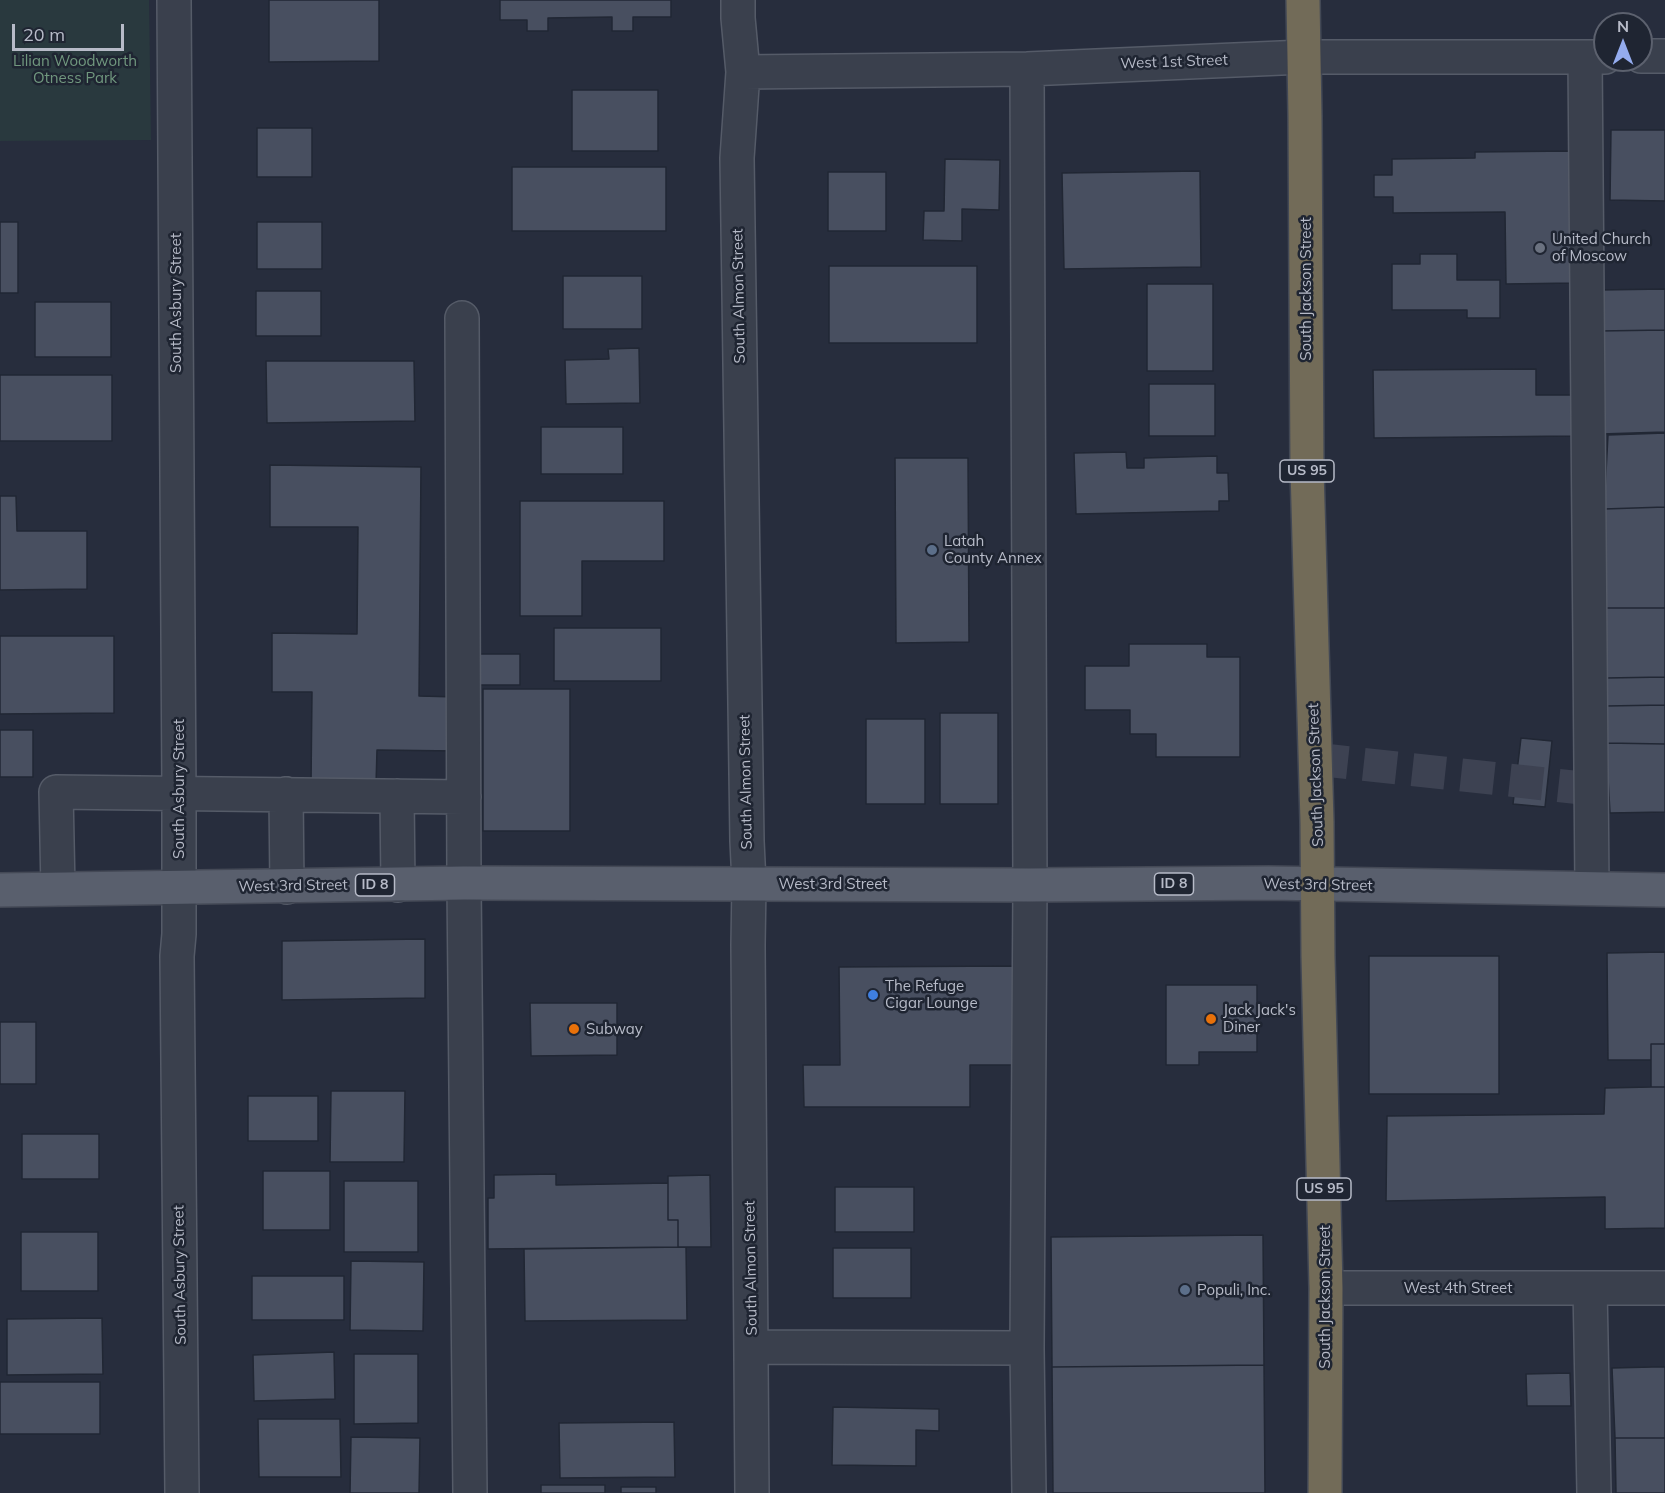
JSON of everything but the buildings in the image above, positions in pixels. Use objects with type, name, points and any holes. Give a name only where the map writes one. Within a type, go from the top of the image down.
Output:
[{"type":"highway","name":"US 95","points":[[1303,0],[1304,57]]},
{"type":"highway","name":"South Jackson Street","points":[[1304,57],[1307,469],[1326,1288],[1325,1493]]},
{"type":"main road","name":"West 3rd Street","points":[[0,890],[464,883],[1030,885],[1269,883],[1665,890]]},
{"type":"street","name":"South Asbury Street","points":[[174,0],[179,793],[177,968],[182,1493]]},
{"type":"street","name":"South Almon Street","points":[[738,0],[743,72],[736,158],[747,841],[750,883],[748,945],[752,1493]]},
{"type":"street","name":"West 1st Street","points":[[743,72],[1027,69],[1304,57],[1593,57]]},
{"type":"street","points":[[1027,69],[1030,885],[1027,1348],[1029,1493]]},
{"type":"street","points":[[1592,888],[1595,72]]},
{"type":"street","points":[[462,318],[464,883],[470,1493]]},
{"type":"street","points":[[58,889],[56,792],[464,797]]},
{"type":"street","points":[[286,794],[287,886]]},
{"type":"street","points":[[397,795],[398,885]]},
{"type":"street","name":"West 4th Street","points":[[1326,1288],[1665,1288]]},
{"type":"street","points":[[1590,1288],[1594,1493]]},
{"type":"street","points":[[752,1347],[1027,1348]]},
{"type":"green space","name":"Lilian Woodworth Otness Park","points":[[0,0],[149,0],[151,140],[0,141]]},
{"type":"tunnel","points":[[1315,759],[1591,789]]},
{"type":"place","name":"United Church of Moscow","points":[[1540,248]]},
{"type":"place","name":"Latah County Annex","points":[[932,550]]},
{"type":"place","name":"The Refuge Cigar Lounge","points":[[873,995]]},
{"type":"place","name":"Jack Jack's Diner","points":[[1211,1019]]},
{"type":"place","name":"Subway","points":[[574,1029]]},
{"type":"place","name":"Populi, Inc.","points":[[1185,1290]]}]
